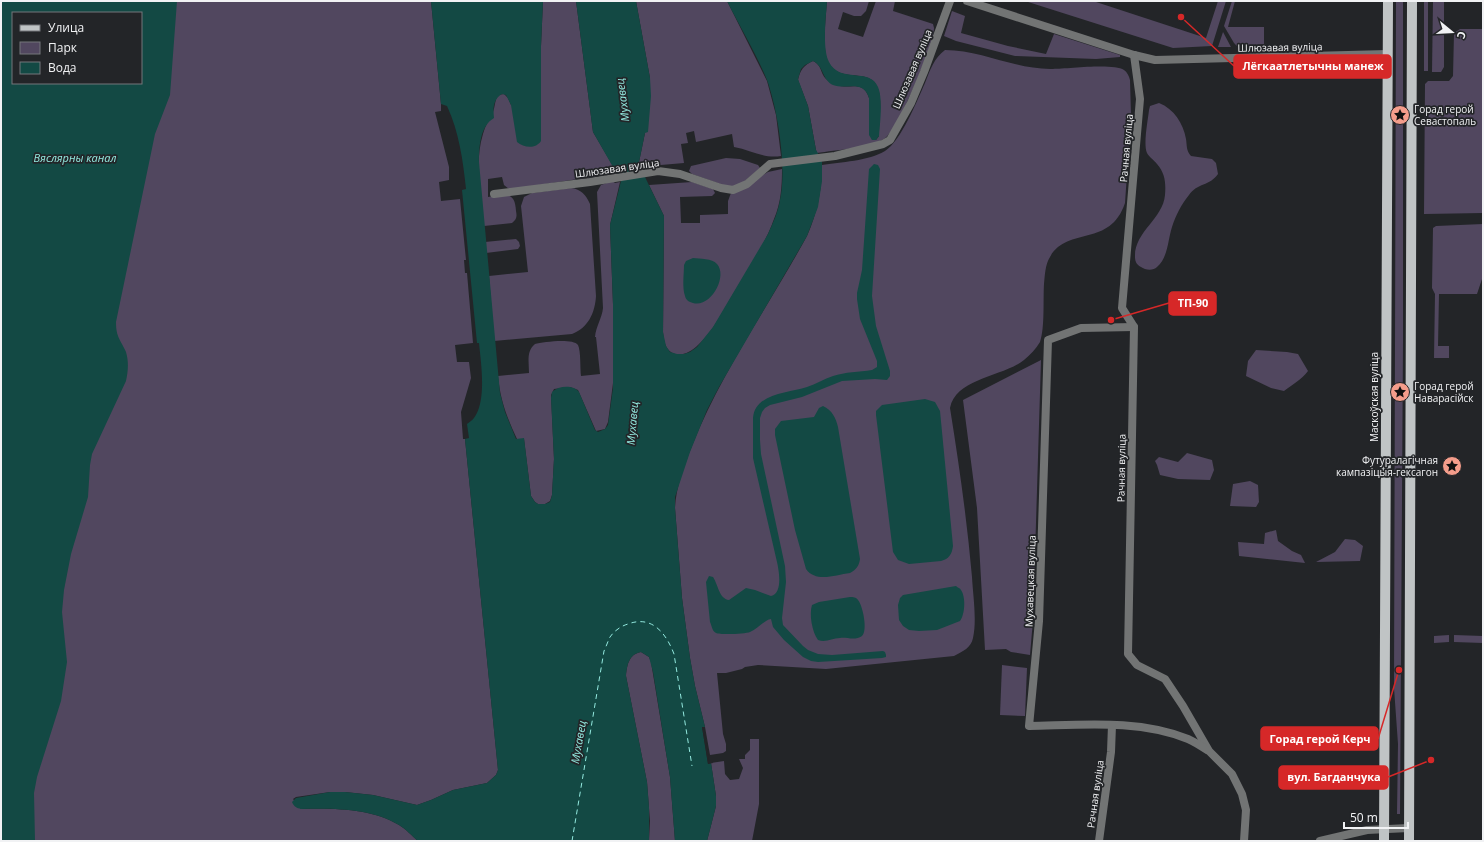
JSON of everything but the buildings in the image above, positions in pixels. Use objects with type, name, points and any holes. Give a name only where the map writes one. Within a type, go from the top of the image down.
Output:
[{"type":"main road","name":"Маскоўская вуліца","points":[[1384,841],[1388,1]]},
{"type":"main road","points":[[1409,841],[1412,1]]},
{"type":"street","name":"Шлюзавая вуліца","points":[[494,194],[590,182],[646,173],[664,172],[680,174],[721,188],[732,190],[747,184],[770,164],[822,156],[835,156],[883,144],[890,140],[911,103],[950,1]]},
{"type":"street","name":"Шлюзавая вуліца","points":[[967,1],[1134,55],[1155,60],[1387,54]]},
{"type":"street","name":"Рачная вуліца","points":[[1134,55],[1140,99],[1122,308],[1134,327],[1128,654],[1137,665],[1165,679],[1183,706],[1209,751],[1232,774],[1242,794],[1246,810],[1244,841]]},
{"type":"street","name":"Мухавецкая вуліца","points":[[1134,327],[1082,328],[1048,340],[1039,621],[1029,726],[1112,725],[1140,727],[1170,733],[1190,740],[1209,751]]},
{"type":"street","name":"Рачная вуліца","points":[[1099,841],[1111,752],[1112,725]]},
{"type":"street","points":[[1320,841],[1367,830],[1409,828]]},
{"type":"green space","points":[[1,1],[431,1],[441,104],[441,111],[435,112],[449,167],[449,180],[439,182],[441,201],[460,199],[466,260],[464,260],[465,273],[467,273],[473,343],[455,345],[457,362],[469,362],[471,378],[461,412],[463,439],[465,439],[498,770],[496,775],[487,783],[453,790],[417,805],[373,795],[345,792],[330,792],[296,797],[293,799],[301,809],[352,810],[377,815],[399,825],[418,841],[1,841]]},
{"type":"green space","points":[[543,1],[576,1],[593,132],[617,173],[513,189],[509,189],[504,185],[502,177],[488,179],[488,197],[508,195],[511,197],[515,204],[516,219],[512,223],[484,226],[480,191],[480,145],[498,96],[504,94],[508,98],[511,105],[541,46]]},
{"type":"green space","points":[[636,1],[727,1],[767,81],[776,115],[781,156],[775,157],[763,155],[734,147],[732,134],[696,142],[694,131],[686,133],[688,143],[681,144],[684,163],[638,167],[645,133],[650,78]]},
{"type":"green space","points":[[827,1],[869,1],[866,11],[861,16],[854,16],[843,12],[838,29],[863,37],[876,1],[895,1],[893,11],[933,24],[934,28],[928,52],[914,87],[898,121],[890,133],[884,139],[869,145],[817,153],[808,106],[798,80],[803,68],[813,61],[818,65],[824,77],[830,82],[836,85],[859,87],[866,92],[869,98],[872,140],[876,140],[879,136],[880,102],[876,84],[870,79],[864,77],[841,73],[834,69],[828,62],[825,49]]},
{"type":"green space","points":[[1025,1],[1093,1],[1206,38],[1218,1],[1226,1],[1212,46],[1173,48]]},
{"type":"green space","points":[[1232,1],[1235,1],[1228,27],[1264,27],[1264,44],[1237,46],[1234,43],[1224,26]]},
{"type":"green space","points":[[1396,1],[1403,1],[1403,342],[1400,814],[1397,814],[1398,744],[1394,688]]},
{"type":"green space","points":[[1424,1],[1428,1],[1428,71],[1424,71]]},
{"type":"green space","points":[[1433,1],[1444,1],[1444,67],[1441,72],[1432,72]]},
{"type":"green space","points":[[952,11],[965,16],[961,33],[1008,46],[1046,54],[1054,34],[1120,55],[1120,57],[1096,59],[1015,56],[956,41],[944,36]]},
{"type":"green space","points":[[1460,29],[1483,29],[1483,213],[1424,214],[1425,84],[1428,81],[1449,81],[1453,76],[1454,33]]},
{"type":"green space","points":[[1223,32],[1231,47],[1218,47]]},
{"type":"green space","points":[[945,50],[972,53],[1039,68],[1110,67],[1124,70],[1128,74],[1130,80],[1131,116],[1125,203],[1118,217],[1109,226],[1099,232],[1067,242],[1057,248],[1050,257],[1045,274],[1042,336],[1040,342],[1031,354],[1015,366],[981,379],[961,390],[954,398],[950,408],[968,534],[972,577],[975,623],[973,638],[970,644],[966,649],[954,656],[826,669],[758,665],[745,667],[726,673],[717,673],[726,751],[723,753],[710,755],[690,658],[682,598],[675,508],[677,492],[683,469],[704,419],[731,365],[807,236],[814,219],[818,202],[822,165],[854,161],[871,157],[885,151],[891,146],[903,130],[933,65],[941,53]]},
{"type":"green space","points":[[1159,103],[1169,109],[1177,117],[1183,127],[1189,154],[1191,156],[1212,159],[1216,163],[1218,174],[1211,181],[1192,191],[1186,199],[1179,210],[1161,263],[1157,267],[1149,270],[1138,265],[1135,257],[1139,240],[1159,211],[1163,204],[1165,195],[1165,182],[1160,167],[1147,153],[1145,144],[1150,106]]},
{"type":"green space","points":[[726,158],[740,159],[758,165],[760,168],[737,186],[726,186],[692,174],[689,171],[691,166]]},
{"type":"green space","points":[[782,169],[781,194],[776,213],[770,229],[749,268],[716,322],[702,341],[687,353],[672,353],[667,348],[663,332],[664,216],[649,185],[692,182],[713,189],[715,193],[712,196],[680,197],[681,223],[700,223],[700,215],[728,214],[728,201],[731,193],[768,172]]},
{"type":"green space","points":[[612,181],[615,183],[620,182],[610,225],[613,304],[613,383],[608,422],[605,429],[596,431],[578,390],[570,387],[554,389],[551,395],[554,459],[552,495],[550,501],[545,504],[538,504],[531,496],[524,439],[517,439],[510,424],[502,401],[498,376],[529,373],[529,354],[532,347],[535,344],[558,341],[575,343],[578,345],[581,376],[600,374],[595,337],[603,308],[597,192],[601,185]]},
{"type":"green space","points":[[571,188],[583,193],[590,204],[596,296],[590,319],[582,328],[572,334],[494,341],[489,276],[528,272],[521,206],[524,197],[532,193]]},
{"type":"green space","points":[[1483,224],[1483,276],[1477,294],[1439,294],[1438,346],[1449,346],[1449,358],[1434,358],[1435,294],[1432,288],[1433,228],[1436,226]]},
{"type":"green space","points":[[516,239],[520,246],[518,249],[486,253],[485,242]]},
{"type":"green space","points":[[1256,350],[1298,354],[1308,371],[1284,391],[1271,388],[1246,376],[1248,361]]},
{"type":"green space","points":[[1041,360],[1033,620],[1030,655],[1011,652],[1006,649],[985,650],[977,508],[963,400]]},
{"type":"green space","points":[[1187,453],[1212,460],[1214,470],[1210,480],[1178,479],[1160,475],[1155,461],[1159,457],[1178,462]]},
{"type":"green space","points":[[1250,481],[1258,485],[1259,502],[1256,507],[1230,506],[1233,484]]},
{"type":"green space","points":[[1276,530],[1278,541],[1292,551],[1301,555],[1305,563],[1239,556],[1238,542],[1264,544],[1265,533]]},
{"type":"green space","points":[[1345,539],[1355,540],[1363,546],[1360,561],[1316,562],[1335,552]]},
{"type":"green space","points":[[1449,635],[1449,642],[1434,643],[1434,636]]},
{"type":"green space","points":[[1454,635],[1483,636],[1483,643],[1454,642]]},
{"type":"green space","points":[[641,652],[649,657],[651,662],[670,777],[675,841],[649,841],[650,821],[647,782],[626,676],[629,661],[634,655]]},
{"type":"green space","points":[[1002,665],[1027,668],[1025,716],[1000,715]]},
{"type":"green space","points":[[750,739],[759,739],[759,804],[752,841],[707,841],[716,806],[711,763],[724,761],[725,774],[730,780],[739,779],[743,768],[739,759],[745,759],[745,755],[750,750]]},
{"type":"water","name":"Вяслярны канал","points":[[1,1],[177,1],[170,95],[155,134],[116,322],[118,335],[127,356],[127,378],[92,454],[88,497],[71,554],[64,590],[62,612],[67,662],[61,701],[37,777],[34,793],[35,841],[1,841]]},
{"type":"water","name":"Мухавец","points":[[431,1],[543,1],[541,46],[541,141],[539,144],[530,147],[523,146],[517,142],[511,105],[506,95],[502,94],[495,101],[494,118],[489,122],[483,131],[479,150],[500,393],[505,412],[516,439],[524,438],[531,496],[538,504],[550,502],[552,495],[554,459],[552,392],[562,387],[570,387],[577,390],[595,430],[598,432],[605,429],[608,425],[613,388],[613,304],[610,225],[621,181],[593,132],[576,1],[636,1],[650,78],[651,96],[648,132],[645,133],[638,167],[645,177],[664,216],[663,332],[666,346],[670,352],[684,354],[690,352],[697,347],[713,327],[768,234],[780,200],[782,187],[782,156],[775,107],[767,80],[758,60],[727,1],[827,1],[825,41],[829,62],[834,69],[840,72],[869,78],[874,81],[880,92],[881,104],[879,136],[876,140],[872,140],[869,135],[869,98],[863,89],[854,86],[838,86],[829,83],[817,63],[813,61],[801,69],[798,79],[808,106],[816,150],[822,160],[822,181],[818,207],[807,236],[707,410],[690,452],[675,497],[682,598],[690,658],[705,727],[702,727],[708,764],[711,763],[716,796],[716,806],[707,841],[675,841],[670,777],[653,672],[649,657],[641,652],[634,655],[629,661],[626,676],[647,782],[649,841],[418,841],[399,825],[377,815],[352,810],[301,809],[296,807],[292,802],[296,798],[330,792],[345,792],[373,795],[417,805],[453,790],[487,783],[496,775],[498,770],[465,439],[469,438],[467,424],[474,418],[478,410],[482,387],[480,352],[479,343],[477,343],[462,190],[466,189],[462,157],[455,126],[447,106],[441,104]]},
{"type":"water","points":[[874,164],[878,165],[880,169],[872,296],[876,326],[890,371],[890,376],[887,380],[875,379],[842,381],[802,397],[770,405],[765,408],[760,418],[761,454],[785,566],[786,582],[782,618],[783,625],[803,646],[818,654],[832,655],[883,651],[886,655],[886,657],[882,658],[818,662],[811,661],[803,657],[784,640],[773,627],[771,619],[748,633],[716,633],[710,622],[706,582],[709,576],[713,577],[723,597],[729,600],[746,588],[771,596],[775,594],[779,586],[778,566],[753,458],[753,418],[755,410],[760,403],[774,395],[807,387],[833,376],[872,370],[877,367],[877,361],[860,319],[857,299],[862,270],[869,169]]},
{"type":"water","points":[[693,258],[706,259],[715,262],[720,269],[719,283],[716,290],[706,301],[700,303],[693,303],[686,299],[684,292],[684,265],[686,261]]},
{"type":"water","points":[[925,399],[935,402],[940,411],[953,546],[950,556],[944,560],[909,564],[898,560],[893,552],[876,411],[882,405]]},
{"type":"water","points":[[823,406],[833,415],[838,427],[860,559],[857,568],[850,573],[820,577],[815,576],[806,569],[795,530],[775,429],[781,421],[814,417],[819,408]]},
{"type":"water","points":[[956,586],[961,590],[964,597],[964,610],[960,621],[937,630],[909,630],[903,626],[899,620],[898,605],[900,598],[903,595]]},
{"type":"water","points":[[850,597],[857,599],[862,607],[865,629],[862,636],[854,639],[837,638],[824,641],[818,640],[812,623],[812,605],[819,602]]},
{"type":"pier","points":[[702,727],[705,727],[704,729],[709,761],[712,761],[713,763],[708,764]]},
{"type":"ferry route","points":[[572,841],[604,651],[612,635],[623,626],[637,622],[651,624],[662,633],[671,646],[674,654],[692,766]]},
{"type":"place","name":"Лёгкаатлетычны манеж","points":[[1181,17]]},
{"type":"place","name":"Горад герой Севастопаль","points":[[1400,115]]},
{"type":"place","name":"ТП-90","points":[[1111,320]]},
{"type":"place","name":"Горад герой Наварасійск","points":[[1400,392]]},
{"type":"place","name":"Футуралагічная кампазіцыя-гексагон","points":[[1452,466]]},
{"type":"place","name":"Горад герой Керч","points":[[1399,670]]},
{"type":"place","name":"вул. Багданчука","points":[[1431,760]]}]
